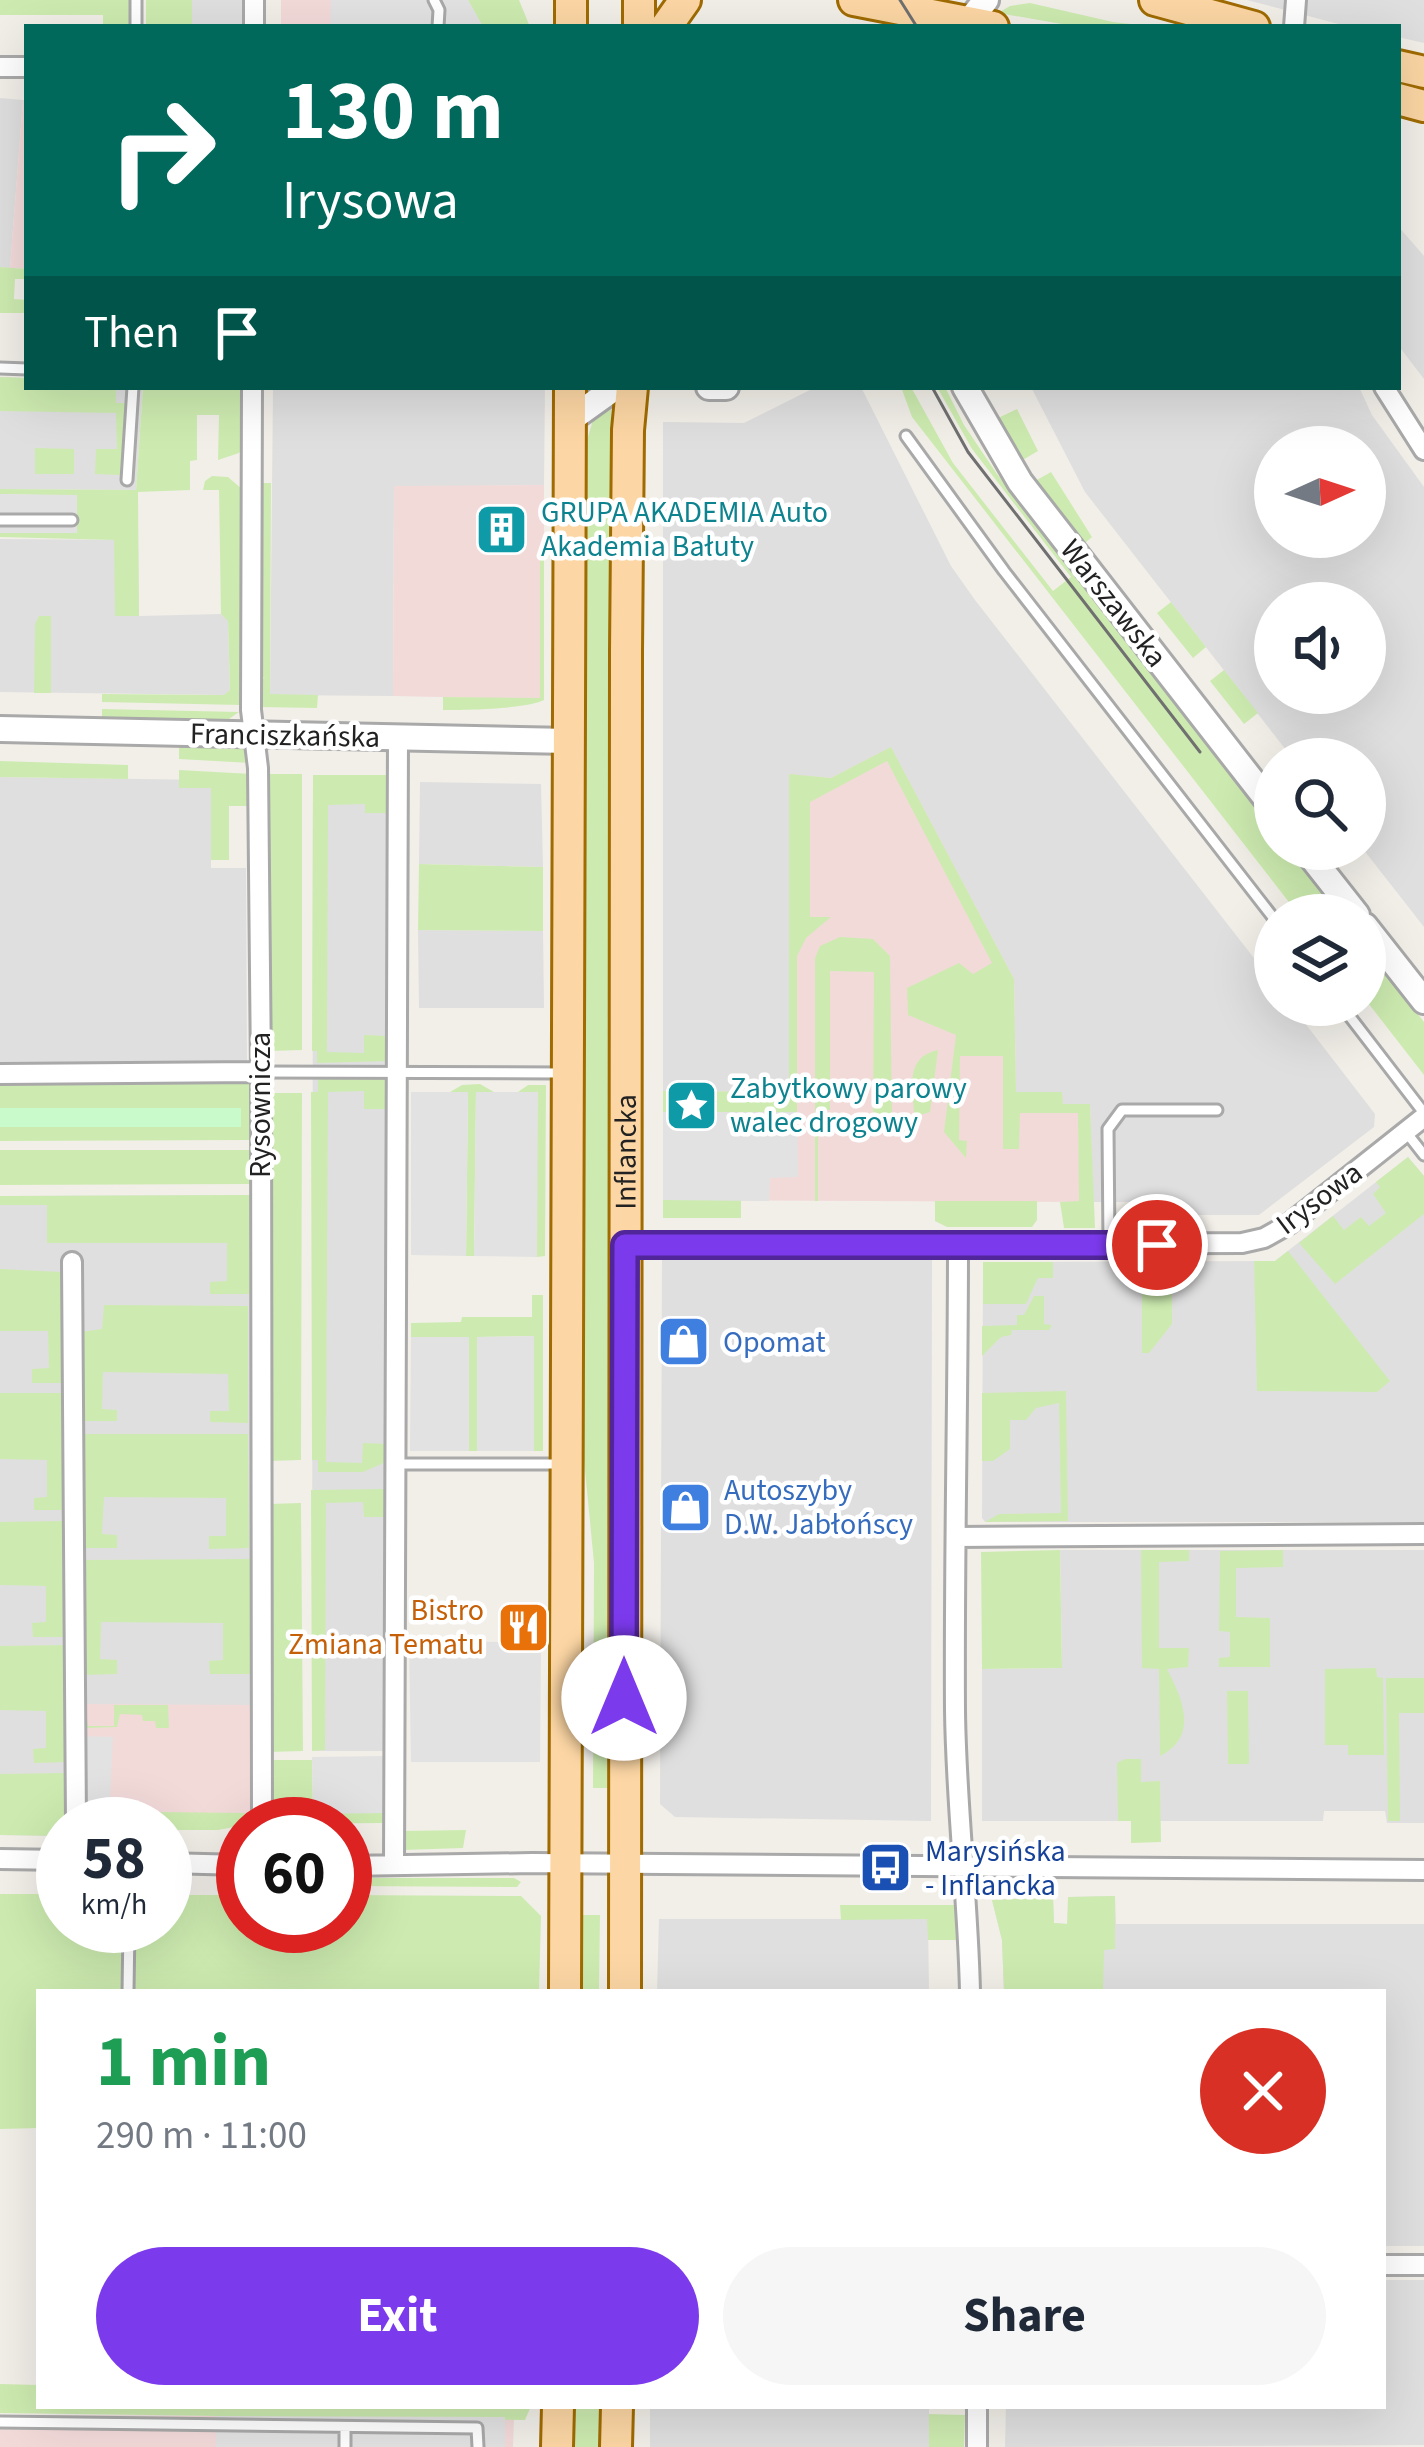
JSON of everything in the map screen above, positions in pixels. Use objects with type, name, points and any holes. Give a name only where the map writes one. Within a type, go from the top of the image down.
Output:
[{"type":"main road","points":[[854,0],[977,19]]},
{"type":"main road","points":[[1155,0],[1243,24]]},
{"type":"main road","name":"Inflancka","points":[[565,1989],[570,390]]},
{"type":"main road","name":"Inflancka","points":[[625,1989],[632,390]]},
{"type":"main road","points":[[557,2447],[558,2409]]},
{"type":"main road","points":[[616,2447],[617,2409]]},
{"type":"street","name":"Rysownicza","points":[[252,390],[251,710],[261,1072],[262,1797]]},
{"type":"street","points":[[570,420],[612,390]]},
{"type":"street","name":"Warszawska","points":[[967,390],[1019,482],[1254,783]]},
{"type":"street","points":[[1386,390],[1424,450]]},
{"type":"street","name":"Franciszkańska","points":[[0,729],[569,741]]},
{"type":"street","points":[[394,1865],[398,738]]},
{"type":"street","points":[[1322,870],[1340,894]]},
{"type":"street","points":[[1386,953],[1424,1001]]},
{"type":"street","points":[[0,1074],[261,1072]]},
{"type":"street","name":"Irysowa","points":[[625,1245],[1220,1245],[1264,1238],[1289,1224],[1424,1115]]},
{"type":"street","points":[[958,1245],[956,1779],[970,1989]]},
{"type":"street","points":[[72,1262],[76,1797]]},
{"type":"street","points":[[956,1538],[1424,1534]]},
{"type":"street","points":[[0,1859],[36,1860]]},
{"type":"street","points":[[372,1865],[1424,1870]]},
{"type":"street","points":[[1386,2265],[1424,2265]]},
{"type":"street","points":[[977,2409],[977,2447]]},
{"type":"lane","points":[[127,480],[133,390]]},
{"type":"lane","points":[[906,436],[1004,571],[1255,894]]},
{"type":"lane","points":[[0,520],[71,520]]},
{"type":"lane","points":[[1357,1026],[1424,1115]]},
{"type":"lane","points":[[261,1072],[569,1072]]},
{"type":"lane","points":[[1109,1245],[1108,1130],[1114,1117],[1122,1110],[1217,1110]]},
{"type":"lane","points":[[1406,1132],[1424,1155]]},
{"type":"lane","points":[[395,1464],[568,1464]]},
{"type":"lane","points":[[128,1989],[129,1953]]},
{"type":"lane","points":[[0,2422],[478,2428],[478,2447]]},
{"type":"lane","points":[[345,2428],[345,2447]]},
{"type":"shaded area","points":[[146,0],[245,0],[245,24],[146,24]]},
{"type":"shaded area","points":[[281,0],[468,0],[481,24],[281,24]]},
{"type":"shaded area","points":[[331,0],[468,0],[481,24],[330,24]]},
{"type":"shaded area","points":[[1247,0],[1424,0],[1424,43],[1401,38],[1401,24],[1339,24]]},
{"type":"shaded area","points":[[0,98],[23,100],[10,268],[0,267]]},
{"type":"shaded area","points":[[23,100],[24,100],[24,269],[10,268]]},
{"type":"shaded area","points":[[1401,229],[1424,256],[1424,379],[1401,349]]},
{"type":"shaded area","points":[[0,377],[24,378],[24,390],[143,390],[136,490],[0,489]]},
{"type":"shaded area","points":[[273,390],[545,390],[544,485],[394,487],[393,696],[270,695]]},
{"type":"shaded area","points":[[810,390],[863,390],[951,566],[1254,958],[1254,1026],[1307,1026],[1375,1114],[1374,1127],[1259,1215],[1144,1215],[1133,1202],[1093,1202],[1090,1105],[1062,1104],[1061,1092],[1016,1093],[1014,979],[891,748],[831,778],[789,775],[789,1092],[663,1091],[663,422],[744,423]]},
{"type":"shaded area","points":[[1033,390],[1360,390],[1380,426],[1254,426],[1254,558],[1386,558],[1386,434],[1424,487],[1424,927],[1379,870],[1386,870],[1386,738],[1277,738],[1258,714],[1386,714],[1386,582],[1254,582],[1254,709],[1085,492]]},
{"type":"shaded area","points":[[544,485],[540,699],[393,696],[394,486]]},
{"type":"shaded area","points":[[0,494],[77,495],[77,533],[0,533]]},
{"type":"shaded area","points":[[0,539],[138,540],[139,616],[221,614],[228,620],[230,690],[225,695],[0,692]]},
{"type":"shaded area","points":[[891,747],[1014,979],[1016,1092],[1062,1092],[1063,1104],[1090,1104],[1093,1202],[663,1200],[663,1091],[789,1092],[789,774],[831,778]]},
{"type":"shaded area","points":[[313,775],[389,775],[386,1751],[312,1751]]},
{"type":"shaded area","points":[[0,777],[211,780],[211,868],[246,868],[247,1062],[0,1062]]},
{"type":"shaded area","points":[[420,782],[541,784],[543,867],[419,864]]},
{"type":"shaded area","points":[[418,930],[543,931],[544,1008],[419,1008]]},
{"type":"shaded area","points":[[411,1092],[468,1092],[466,1256],[411,1255]]},
{"type":"shaded area","points":[[476,1092],[538,1092],[537,1257],[474,1256]]},
{"type":"shaded area","points":[[663,1112],[797,1112],[798,1177],[770,1178],[769,1201],[663,1200]]},
{"type":"shaded area","points":[[1408,1157],[1424,1176],[1424,1522],[985,1522],[983,1262],[1275,1261]]},
{"type":"shaded area","points":[[250,1195],[250,1705],[66,1705],[64,1797],[36,1797],[36,1836],[0,1835],[0,1196]]},
{"type":"shaded area","points":[[662,1259],[932,1260],[931,1821],[675,1817],[660,1804]]},
{"type":"shaded area","points":[[534,1336],[534,1451],[477,1451],[477,1337]]},
{"type":"shaded area","points":[[411,1337],[469,1337],[469,1451],[410,1451]]},
{"type":"shaded area","points":[[1060,1550],[1424,1550],[1424,1823],[1387,1823],[1385,1811],[1324,1811],[1323,1821],[982,1821],[982,1669],[1062,1668]]},
{"type":"shaded area","points":[[409,1640],[541,1643],[540,1762],[411,1762]]},
{"type":"shaded area","points":[[81,1704],[250,1705],[250,1797],[216,1797],[216,1824],[192,1824],[192,1797],[80,1797]]},
{"type":"shaded area","points":[[80,1736],[113,1737],[110,1797],[80,1797]]},
{"type":"shaded area","points":[[386,1756],[385,1813],[372,1813],[372,1797],[313,1797],[312,1757]]},
{"type":"shaded area","points":[[1115,1896],[1116,1924],[1424,1924],[1424,2246],[1386,2246],[1386,1989],[1004,1989],[1002,1940],[992,1900],[1053,1897],[1054,1923],[1068,1924],[1068,1897]]},
{"type":"shaded area","points":[[659,1919],[928,1919],[929,1989],[657,1989]]},
{"type":"shaded area","points":[[1386,2280],[1424,2280],[1424,2445],[1005,2447],[1006,2409],[1386,2409]]},
{"type":"shaded area","points":[[257,2409],[316,2409],[514,2419],[513,2447],[0,2447],[0,2415],[256,2416]]},
{"type":"shaded area","points":[[650,2409],[929,2409],[929,2447],[650,2447]]},
{"type":"shaded area","points":[[216,2416],[505,2417],[505,2447],[216,2447]]},
{"type":"green space","points":[[0,0],[130,0],[130,24],[103,24],[103,15],[0,15]]},
{"type":"green space","points":[[146,0],[192,0],[192,24],[146,24]]},
{"type":"green space","points":[[468,0],[519,0],[529,24],[481,24]]},
{"type":"green space","points":[[1030,3],[1131,24],[1062,24],[998,13]]},
{"type":"green space","points":[[0,267],[24,269],[24,279],[15,279],[14,299],[24,300],[24,313],[0,313]]},
{"type":"green space","points":[[0,377],[24,378],[24,390],[116,390],[116,403],[126,403],[125,470],[119,475],[95,474],[96,449],[117,449],[116,413],[0,411]]},
{"type":"green space","points":[[143,390],[242,390],[239,453],[218,460],[219,415],[197,415],[197,460],[190,461],[190,490],[138,492],[139,616],[115,616],[114,540],[0,537],[0,533],[76,532],[77,496],[0,494],[0,489],[136,490]]},
{"type":"green space","points":[[902,390],[913,390],[953,463],[1053,591],[1071,577],[972,449],[939,390],[946,390],[997,474],[1254,804],[1254,857],[912,417]]},
{"type":"green space","points":[[611,404],[607,1788],[593,1788],[594,1563],[584,1460],[587,440],[593,420]]},
{"type":"green space","points":[[1017,409],[1038,451],[1021,461],[998,418]]},
{"type":"green space","points":[[35,448],[74,449],[74,474],[35,474]]},
{"type":"green space","points":[[1051,472],[1092,537],[1084,544],[1035,481]]},
{"type":"green space","points":[[212,476],[228,477],[242,489],[241,705],[102,702],[102,694],[224,695],[230,690],[228,621],[221,614],[219,490],[203,490]]},
{"type":"green space","points":[[258,483],[271,483],[270,694],[318,695],[317,708],[258,707],[258,679],[265,678],[257,675]]},
{"type":"green space","points":[[540,545],[544,545],[544,700],[510,707],[443,710],[443,697],[540,698]]},
{"type":"green space","points":[[1171,602],[1206,647],[1193,658],[1157,613]]},
{"type":"green space","points":[[39,616],[51,616],[51,693],[34,693]]},
{"type":"green space","points":[[1224,670],[1257,714],[1244,724],[1210,681]]},
{"type":"green space","points":[[102,709],[239,712],[226,721],[102,718]]},
{"type":"green space","points":[[179,746],[251,747],[251,763],[179,759]]},
{"type":"green space","points":[[891,747],[1014,979],[1016,1092],[1062,1092],[1063,1104],[1090,1104],[1095,1228],[1064,1228],[1060,1202],[1079,1201],[1078,1113],[1020,1113],[1019,1149],[1003,1149],[1003,1056],[960,1056],[959,1140],[967,1141],[966,1158],[944,1132],[956,1035],[908,1015],[907,988],[959,963],[973,974],[992,963],[887,761],[810,802],[810,917],[831,917],[806,938],[797,956],[797,1112],[663,1112],[663,1091],[789,1092],[789,774],[831,778]]},
{"type":"green space","points":[[0,761],[128,765],[128,779],[0,777]]},
{"type":"green space","points":[[179,770],[252,774],[251,806],[229,806],[229,860],[211,860],[211,788],[179,788]]},
{"type":"green space","points":[[266,774],[302,774],[302,1050],[270,1051]]},
{"type":"green space","points":[[313,775],[389,775],[389,813],[365,813],[365,804],[328,805],[327,1052],[364,1053],[364,1035],[387,1036],[388,1061],[317,1063],[317,1051],[312,1051]]},
{"type":"green space","points":[[419,864],[543,867],[543,931],[418,930]]},
{"type":"green space","points":[[1264,870],[1306,870],[1324,894],[1283,894]]},
{"type":"green space","points":[[840,937],[873,939],[890,956],[892,1118],[885,1127],[863,1135],[863,1121],[873,1120],[874,972],[830,971],[830,1110],[818,1110],[815,1201],[815,958],[820,946]]},
{"type":"green space","points":[[1386,973],[1424,1022],[1424,1075],[1386,1026]]},
{"type":"green space","points":[[938,1050],[930,1112],[914,1117],[915,1067]]},
{"type":"green space","points":[[318,1079],[387,1079],[387,1109],[364,1109],[364,1091],[328,1092],[326,1462],[362,1463],[363,1443],[388,1444],[388,1461],[363,1472],[318,1472],[318,1460],[312,1460],[311,1092],[318,1092]]},
{"type":"green space","points":[[0,1083],[252,1083],[251,1140],[0,1141],[0,1127],[241,1127],[241,1108],[0,1108]]},
{"type":"green space","points":[[480,1084],[494,1092],[476,1093],[474,1256],[466,1256],[468,1093],[450,1092],[462,1085]]},
{"type":"green space","points":[[528,1085],[546,1085],[545,1256],[537,1257],[518,1092]]},
{"type":"green space","points":[[269,1093],[302,1093],[301,1460],[268,1461]]},
{"type":"green space","points":[[0,1108],[241,1108],[241,1127],[0,1127]]},
{"type":"green space","points":[[0,1150],[251,1150],[251,1184],[0,1185]]},
{"type":"green space","points":[[1408,1157],[1424,1176],[1424,1214],[1335,1284],[1299,1243],[1333,1216],[1344,1230],[1361,1217],[1369,1226],[1386,1213],[1373,1194],[1380,1187],[1376,1182]]},
{"type":"green space","points":[[250,1195],[249,1294],[210,1294],[210,1282],[227,1281],[227,1243],[47,1243],[47,1205],[0,1205],[0,1196]]},
{"type":"green space","points":[[663,1200],[741,1200],[741,1218],[663,1218]]},
{"type":"green space","points":[[935,1201],[1037,1201],[1037,1220],[1032,1227],[947,1227],[935,1221]]},
{"type":"green space","points":[[1288,1251],[1390,1381],[1377,1392],[1257,1391],[1254,1261],[1275,1261]]},
{"type":"green space","points":[[1172,1261],[1172,1324],[1149,1353],[1142,1353],[1142,1262]]},
{"type":"green space","points":[[983,1262],[1053,1262],[1053,1278],[1038,1278],[1026,1304],[983,1304]]},
{"type":"green space","points":[[0,1269],[61,1272],[63,1383],[32,1383],[32,1369],[49,1368],[48,1331],[0,1331]]},
{"type":"green space","points":[[532,1295],[543,1295],[543,1451],[534,1451],[534,1336],[477,1337],[477,1451],[469,1451],[469,1337],[411,1337],[411,1323],[532,1317]]},
{"type":"green space","points":[[1034,1296],[1044,1296],[1044,1324],[1052,1325],[1049,1330],[1012,1330],[982,1356],[982,1326],[1017,1325],[1017,1315],[1024,1315]]},
{"type":"green space","points":[[104,1305],[248,1306],[248,1423],[210,1422],[210,1411],[229,1411],[228,1374],[103,1372],[102,1409],[117,1410],[117,1421],[84,1421],[81,1332],[102,1329]]},
{"type":"green space","points":[[1066,1391],[1068,1521],[985,1522],[999,1514],[1061,1513],[1059,1403],[1036,1408],[1026,1420],[1010,1420],[1010,1449],[993,1461],[982,1461],[982,1393]]},
{"type":"green space","points":[[0,1393],[63,1393],[64,1510],[34,1510],[34,1498],[47,1497],[47,1460],[0,1459]]},
{"type":"green space","points":[[85,1434],[248,1434],[249,1548],[209,1549],[209,1536],[226,1536],[226,1498],[104,1497],[102,1534],[117,1535],[117,1548],[84,1548]]},
{"type":"green space","points":[[387,1489],[387,1517],[364,1517],[363,1502],[326,1503],[325,1750],[312,1751],[311,1490]]},
{"type":"green space","points":[[301,1503],[303,1751],[269,1752],[269,1504]]},
{"type":"green space","points":[[64,1521],[65,1637],[33,1637],[32,1623],[46,1622],[46,1586],[0,1585],[0,1522]]},
{"type":"green space","points":[[1060,1550],[1062,1668],[982,1669],[981,1552]]},
{"type":"green space","points":[[1141,1550],[1189,1550],[1189,1561],[1159,1562],[1159,1648],[1189,1648],[1188,1667],[1167,1669],[1182,1705],[1184,1728],[1172,1748],[1160,1756],[1159,1669],[1142,1668]]},
{"type":"green space","points":[[1283,1550],[1283,1567],[1236,1568],[1236,1617],[1270,1618],[1270,1667],[1219,1667],[1219,1658],[1230,1657],[1230,1632],[1219,1631],[1220,1551]]},
{"type":"green space","points":[[250,1559],[250,1674],[210,1674],[209,1661],[223,1660],[223,1623],[101,1622],[100,1659],[117,1660],[117,1674],[83,1675],[83,1560]]},
{"type":"green space","points":[[65,1645],[66,1762],[34,1763],[33,1749],[46,1748],[46,1711],[0,1710],[0,1646]]},
{"type":"green space","points":[[1376,1668],[1377,1677],[1383,1678],[1384,1755],[1348,1755],[1348,1745],[1325,1745],[1325,1669]]},
{"type":"green space","points":[[1386,1678],[1424,1678],[1424,1713],[1399,1713],[1400,1821],[1388,1821]]},
{"type":"green space","points":[[1227,1691],[1248,1691],[1249,1764],[1228,1764]]},
{"type":"green space","points":[[84,1704],[88,1726],[114,1726],[114,1705],[168,1705],[169,1728],[156,1728],[155,1721],[143,1721],[142,1715],[120,1714],[117,1727],[84,1728]]},
{"type":"green space","points":[[1141,1759],[1141,1782],[1160,1781],[1161,1842],[1131,1843],[1131,1821],[1118,1821],[1117,1763]]},
{"type":"green space","points":[[270,1760],[312,1760],[313,1797],[270,1797]]},
{"type":"green space","points":[[66,1773],[65,1797],[36,1797],[36,1836],[0,1835],[0,1774]]},
{"type":"green space","points":[[192,1812],[216,1813],[216,1830],[192,1830]]},
{"type":"green space","points":[[372,1813],[385,1813],[385,1823],[372,1823]]},
{"type":"green space","points":[[466,1830],[463,1848],[404,1850],[401,1831]]},
{"type":"green space","points":[[372,1878],[514,1878],[521,1882],[517,1887],[372,1886]]},
{"type":"green space","points":[[0,1894],[36,1894],[36,1953],[192,1953],[192,1895],[216,1895],[216,1953],[372,1953],[372,1895],[521,1896],[541,1916],[539,1989],[36,1989],[36,2128],[0,2129]]},
{"type":"green space","points":[[1115,1896],[1115,1949],[1104,1950],[1103,1989],[1004,1989],[1002,1940],[992,1900],[1053,1897],[1054,1923],[1067,1924],[1068,1897]]},
{"type":"green space","points":[[840,1905],[955,1905],[956,1940],[928,1940],[927,1919],[841,1920]]},
{"type":"green space","points":[[583,1915],[600,1915],[599,1989],[582,1989]]},
{"type":"green space","points":[[0,2384],[36,2385],[36,2409],[530,2409],[525,2420],[0,2413]]},
{"type":"green space","points":[[575,2409],[601,2409],[600,2447],[574,2447]]},
{"type":"green space","points":[[929,2414],[965,2415],[964,2447],[929,2447]]},
{"type":"tram line","points":[[900,0],[915,24]]},
{"type":"tram line","points":[[934,390],[968,452],[1200,752]]},
{"type":"place","name":"GRUPA AKADEMIA Auto Akademia Bałuty","points":[[502,529]]},
{"type":"place","name":"Zabytkowy parowy walec drogowy","points":[[691,1105]]},
{"type":"place","name":"Opomat","points":[[684,1342]]},
{"type":"place","name":"Autoszyby D.W. Jabłońscy","points":[[685,1507]]},
{"type":"place","name":"Bistro Zmiana Tematu","points":[[523,1627]]},
{"type":"place","name":"Marysińska - Inflancka","points":[[886,1868]]},
{"type":"route","points":[[624,1698],[625,1245],[1157,1245]]}]
